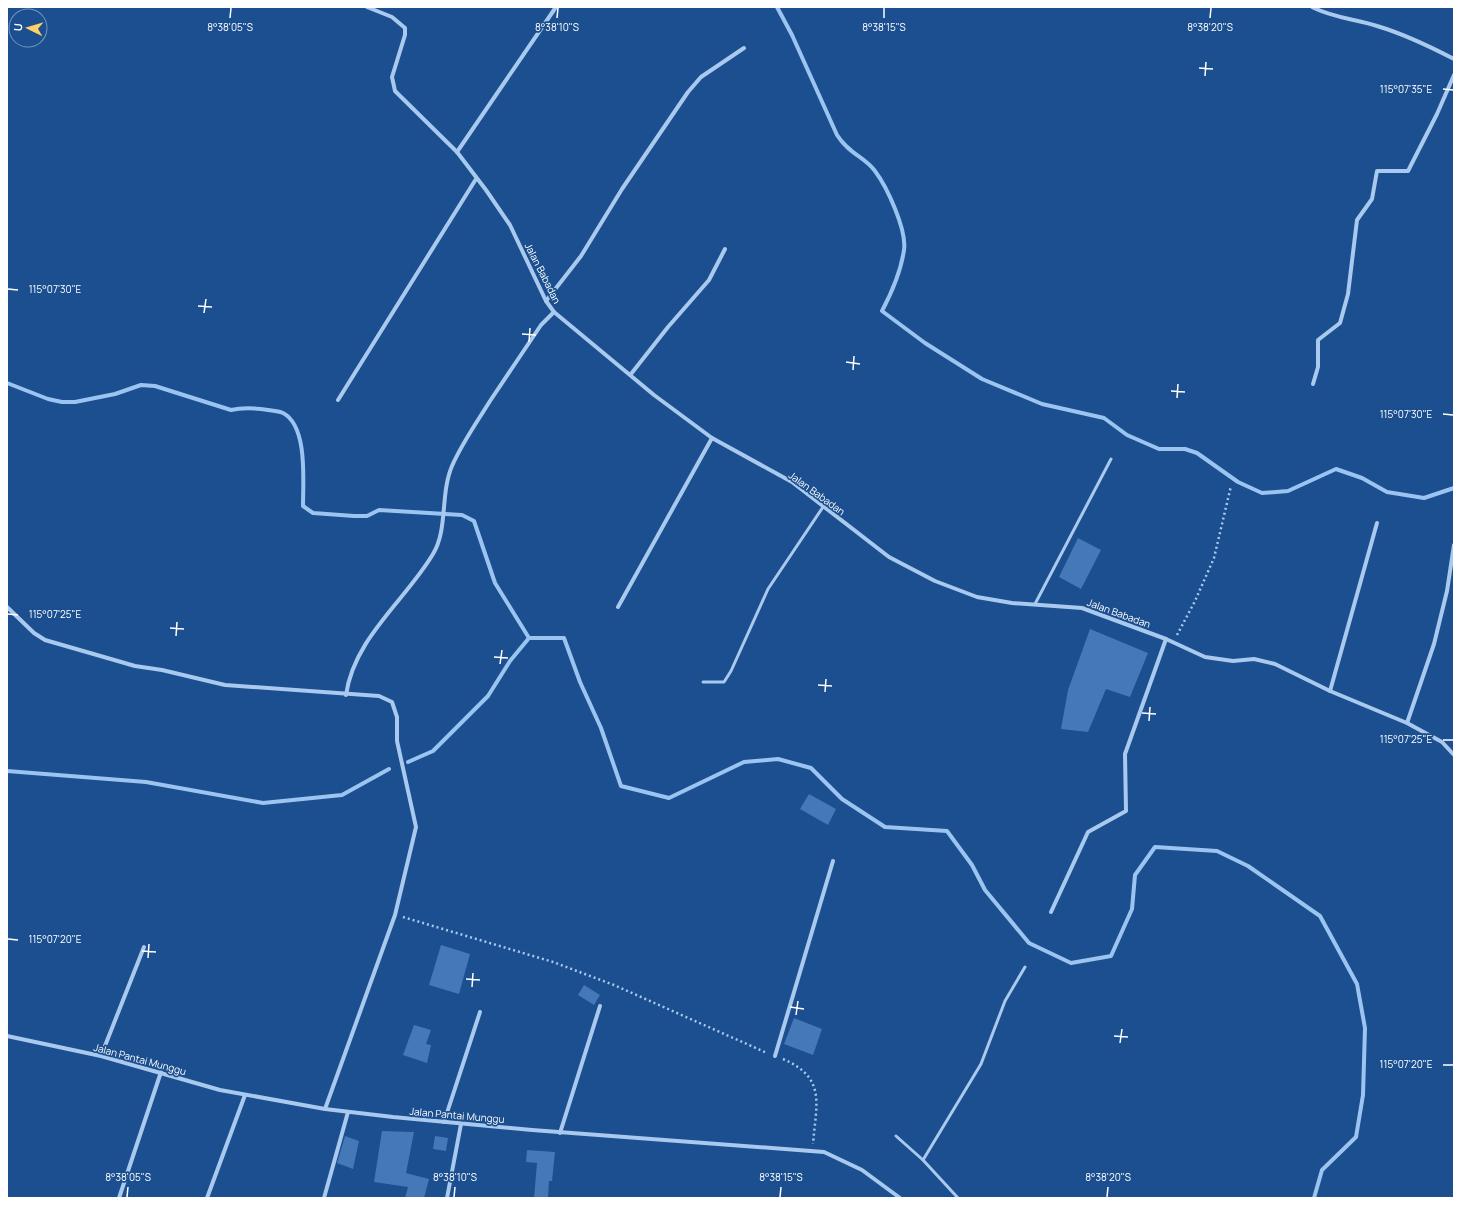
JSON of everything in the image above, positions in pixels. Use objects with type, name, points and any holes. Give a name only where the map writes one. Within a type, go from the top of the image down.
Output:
[{"type":"street","name":"Jalan Babadan","points":[[367,7],[392,17],[405,28],[405,35],[392,78],[395,91],[457,152],[476,179],[486,190],[510,225],[546,301],[554,312],[631,374],[654,395],[712,438],[792,482],[889,557],[935,581],[977,597],[1012,603],[1082,608],[1166,639],[1205,657],[1233,661],[1254,659],[1275,664],[1330,691],[1407,723],[1442,742],[1454,755]]},
{"type":"street","points":[[457,152],[556,7]]},
{"type":"street","points":[[1312,7],[1344,19],[1377,26],[1423,43],[1454,59]]},
{"type":"street","points":[[546,301],[581,256],[622,189],[688,92],[701,77],[744,48]]},
{"type":"street","points":[[1313,384],[1318,367],[1318,340],[1340,323],[1348,294],[1357,220],[1372,200],[1377,171],[1408,171],[1437,114],[1454,75]]},
{"type":"street","points":[[338,400],[476,179]]},
{"type":"street","points":[[631,374],[668,327],[709,280],[726,249]]},
{"type":"street","points":[[346,695],[347,684],[360,651],[405,594],[433,554],[440,539],[444,490],[452,466],[468,435],[541,325],[554,312]]},
{"type":"street","points":[[618,607],[712,438]]},
{"type":"street","points":[[1330,691],[1378,523]]},
{"type":"street","points":[[1407,723],[1434,644],[1447,591],[1454,544]]},
{"type":"street","points":[[7,607],[34,633],[45,640],[134,666],[162,670],[225,685],[346,695],[379,696],[392,702],[397,717],[397,741],[416,827],[395,915],[325,1109]]},
{"type":"street","points":[[1051,912],[1088,832],[1126,811],[1125,754],[1166,639]]},
{"type":"street","points":[[775,1056],[833,861]]},
{"type":"street","points":[[101,1056],[144,947]]},
{"type":"street","points":[[560,1133],[600,1006]]},
{"type":"street","points":[[444,1122],[480,1012]]},
{"type":"street","name":"Jalan Pantai Munggu","points":[[7,1036],[101,1056],[220,1090],[325,1109],[560,1133],[813,1150],[836,1156],[862,1170],[900,1198]]},
{"type":"street","points":[[119,1198],[161,1072]]},
{"type":"street","points":[[207,1198],[245,1095]]},
{"type":"street","points":[[324,1198],[348,1112]]},
{"type":"street","points":[[447,1198],[461,1124]]},
{"type":"lane","points":[[1035,604],[1111,459]]},
{"type":"lane","points":[[703,682],[724,682],[731,671],[768,589],[823,507]]},
{"type":"lane","points":[[923,1160],[981,1064],[1006,1001],[1025,967]]},
{"type":"lane","points":[[896,1136],[923,1160],[958,1198]]},
{"type":"path","points":[[1173,642],[1195,601],[1214,558],[1220,539],[1231,486]]},
{"type":"path","points":[[395,915],[553,962],[614,985],[798,1066],[806,1073],[812,1082],[816,1098],[813,1150]]},
{"type":"building","points":[[1078,538],[1101,550],[1081,589],[1059,577]]},
{"type":"building","points":[[1090,629],[1148,653],[1130,697],[1106,689],[1088,732],[1061,729],[1068,690]]},
{"type":"building","points":[[809,794],[836,809],[828,825],[800,809]]},
{"type":"building","points":[[441,945],[470,954],[459,994],[429,985]]},
{"type":"building","points":[[584,985],[600,995],[594,1005],[578,995]]},
{"type":"building","points":[[794,1018],[822,1029],[813,1055],[784,1044]]},
{"type":"building","points":[[414,1025],[431,1030],[426,1044],[431,1045],[427,1063],[403,1055]]},
{"type":"building","points":[[382,1131],[414,1132],[406,1173],[429,1179],[424,1198],[405,1198],[408,1187],[374,1182]]},
{"type":"building","points":[[345,1136],[359,1141],[353,1169],[337,1163]]},
{"type":"building","points":[[435,1136],[448,1138],[446,1151],[433,1149]]},
{"type":"building","points":[[527,1150],[555,1152],[552,1181],[549,1181],[548,1198],[534,1198],[537,1163],[526,1162]]},
{"type":"waterway","points":[[777,7],[792,35],[837,135],[847,147],[867,162],[875,171],[885,187],[895,209],[902,231],[904,250],[896,281],[882,311],[925,343],[982,379],[1042,404],[1104,418],[1127,435],[1159,449],[1185,449],[1197,453],[1238,482],[1262,493],[1288,491],[1336,469],[1362,478],[1387,492],[1424,498],[1454,488]]},
{"type":"waterway","points":[[7,383],[48,399],[62,402],[75,402],[115,394],[141,385],[155,386],[231,410],[240,408],[254,408],[283,413],[291,420],[297,430],[300,442],[303,469],[303,506],[313,513],[367,516],[379,510],[462,515],[474,521],[495,583],[529,638]]},
{"type":"waterway","points":[[408,762],[433,751],[488,696],[510,661],[529,638],[564,638],[580,682],[601,728],[621,786],[669,798],[744,762],[778,759],[811,768],[842,799],[885,827],[947,831],[972,865],[985,890],[1029,943],[1071,963],[1111,956],[1132,909],[1135,875],[1155,847],[1217,851],[1248,866],[1320,916],[1357,984],[1365,1028],[1363,1095],[1356,1137],[1322,1170],[1314,1198]]},
{"type":"waterway","points":[[7,771],[146,782],[263,803],[342,795],[389,769]]}]
